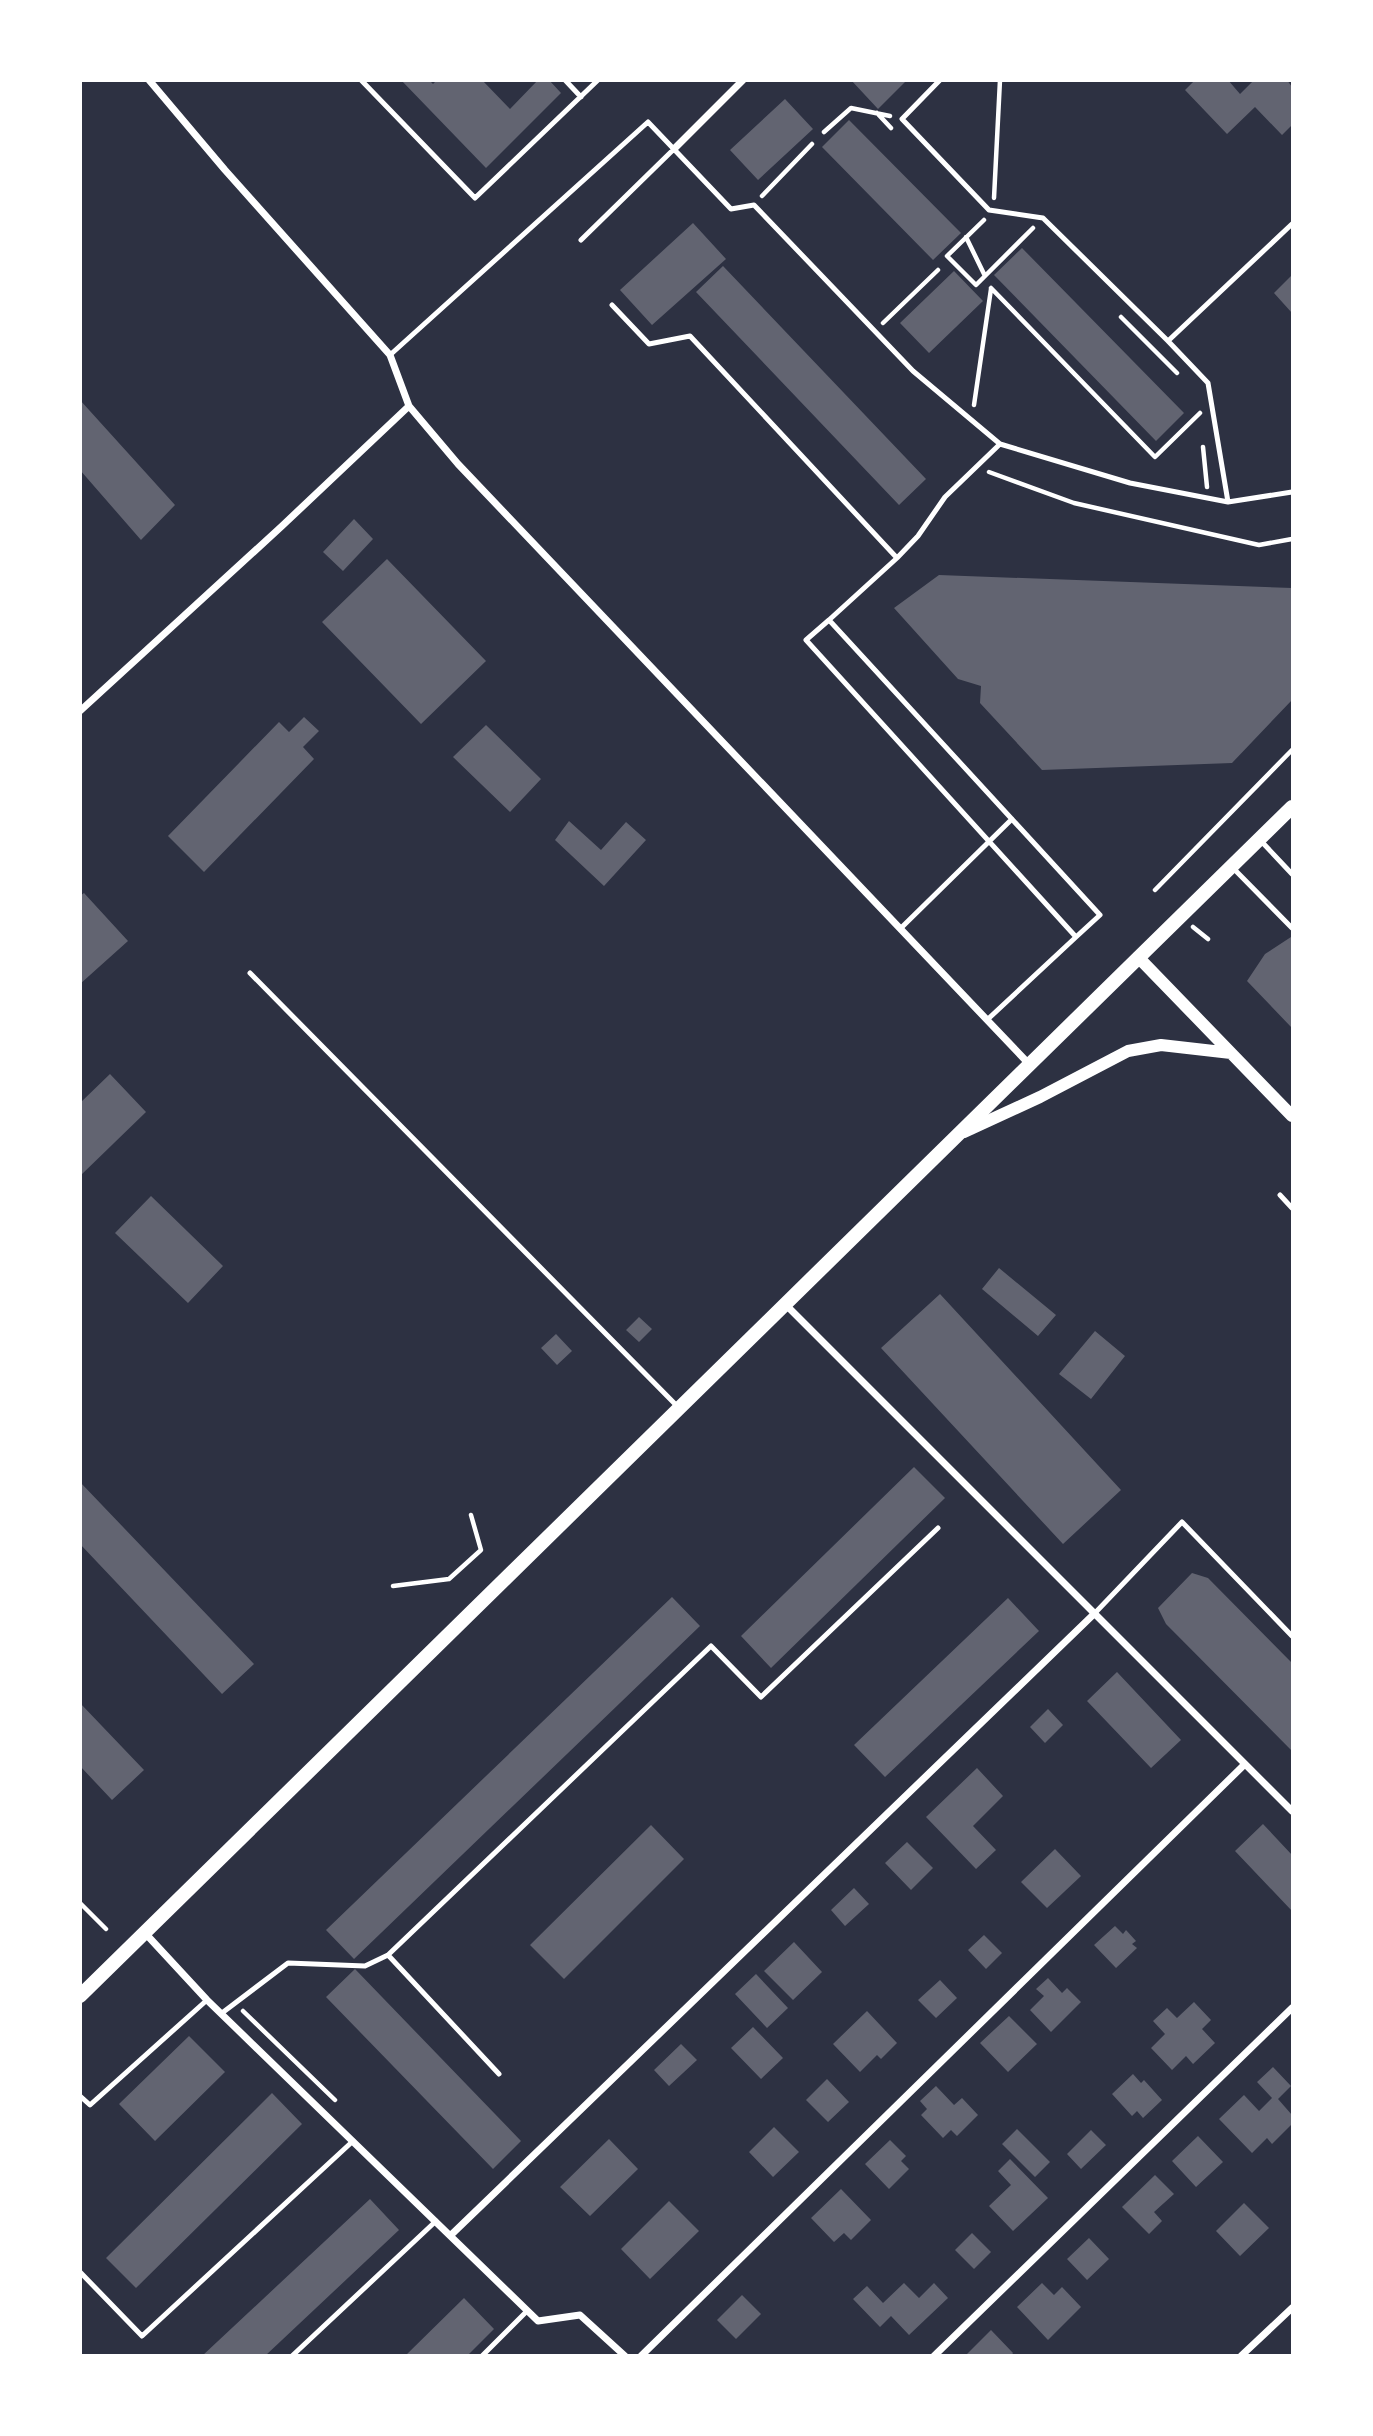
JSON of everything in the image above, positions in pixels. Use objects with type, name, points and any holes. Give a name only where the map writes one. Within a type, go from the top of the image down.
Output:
[{"type":"main road","points":[[80,1996],[1293,807]]},
{"type":"street","points":[[149,80],[225,170],[390,355],[409,405],[458,464],[1029,1064]]},
{"type":"street","points":[[674,149],[743,80]]},
{"type":"street","points":[[80,711],[282,527],[409,405]]},
{"type":"street","points":[[1138,957],[1293,1116]]},
{"type":"street","points":[[957,1135],[1040,1097],[1128,1051],[1161,1045],[1231,1053]]},
{"type":"street","points":[[785,1304],[1293,1811]]},
{"type":"street","points":[[451,2235],[1095,1613]]},
{"type":"street","points":[[641,2356],[1245,1764]]},
{"type":"street","points":[[145,1933],[207,2000],[527,2311],[538,2320],[580,2315],[625,2356]]},
{"type":"street","points":[[934,2356],[1293,2008]]},
{"type":"street","points":[[1241,2356],[1293,2308]]},
{"type":"lane","points":[[361,80],[475,198],[598,80]]},
{"type":"lane","points":[[565,80],[581,97]]},
{"type":"lane","points":[[940,80],[902,119],[989,210],[1043,218],[1208,383],[1228,502]]},
{"type":"lane","points":[[390,355],[648,122],[731,209],[754,205],[913,371],[1000,444],[1130,484],[1228,502],[1293,492]]},
{"type":"lane","points":[[581,240],[674,149]]},
{"type":"lane","points":[[1168,341],[1293,224]]},
{"type":"lane","points":[[612,305],[649,344],[690,336],[897,558]]},
{"type":"lane","points":[[1000,444],[945,497],[918,536],[897,558],[806,640],[1076,937]]},
{"type":"lane","points":[[829,620],[1100,915],[988,1019]]},
{"type":"lane","points":[[901,928],[1012,819]]},
{"type":"lane","points":[[1259,839],[1293,874]]},
{"type":"lane","points":[[1231,866],[1293,928]]},
{"type":"lane","points":[[250,974],[679,1408]]},
{"type":"lane","points":[[1280,1195],[1293,1208]]},
{"type":"lane","points":[[1095,1613],[1182,1522],[1293,1636]]},
{"type":"lane","points":[[222,2013],[288,1964],[365,1966],[388,1955],[711,1646],[761,1697],[937,1528]]},
{"type":"lane","points":[[388,1955],[499,2074]]},
{"type":"lane","points":[[80,2096],[90,2105],[207,2000]]},
{"type":"lane","points":[[80,2272],[142,2336],[354,2141]]},
{"type":"lane","points":[[292,2356],[436,2221]]},
{"type":"lane","points":[[482,2356],[527,2311]]},
{"type":"path","points":[[1000,80],[993,211],[947,256],[976,285],[1027,233]]},
{"type":"path","points":[[824,132],[851,108],[902,119]]},
{"type":"path","points":[[877,114],[896,133]]},
{"type":"path","points":[[754,205],[812,144]]},
{"type":"path","points":[[973,212],[983,221],[995,223]]},
{"type":"path","points":[[1020,226],[1033,228],[1042,238]]},
{"type":"path","points":[[966,237],[985,276]]},
{"type":"path","points":[[874,332],[938,271]]},
{"type":"path","points":[[971,422],[991,288],[1155,457],[1200,413]]},
{"type":"path","points":[[1119,315],[1186,382]]},
{"type":"path","points":[[1198,402],[1201,425]]},
{"type":"path","points":[[1202,437],[1208,498]]},
{"type":"path","points":[[975,467],[1074,503],[1259,545],[1293,539]]},
{"type":"path","points":[[1155,890],[1293,750]]},
{"type":"path","points":[[1193,927],[1208,939]]},
{"type":"path","points":[[393,1586],[449,1579],[481,1550],[471,1515]]},
{"type":"path","points":[[80,1903],[106,1929]]},
{"type":"building","points":[[401,80],[429,80],[433,84],[437,80],[482,80],[510,109],[538,80],[549,80],[561,93],[486,168]]},
{"type":"building","points":[[851,80],[907,80],[878,109]]},
{"type":"building","points":[[1195,80],[1228,80],[1240,94],[1254,80],[1287,80],[1292,87],[1292,125],[1282,135],[1255,107],[1227,134],[1185,90]]},
{"type":"building","points":[[785,99],[813,129],[758,180],[730,150]]},
{"type":"building","points":[[849,120],[961,233],[933,260],[822,147]]},
{"type":"building","points":[[693,223],[726,259],[652,325],[620,290]]},
{"type":"building","points":[[1022,248],[1184,413],[1156,441],[994,275]]},
{"type":"building","points":[[723,266],[926,479],[899,505],[696,292]]},
{"type":"building","points":[[954,271],[983,301],[929,353],[900,323]]},
{"type":"building","points":[[1292,275],[1292,313],[1274,293]]},
{"type":"building","points":[[80,400],[175,505],[141,540],[80,470]]},
{"type":"building","points":[[354,519],[373,539],[343,571],[323,552]]},
{"type":"building","points":[[387,559],[486,661],[421,724],[322,622]]},
{"type":"building","points":[[939,575],[1292,588],[1292,700],[1232,763],[1042,770],[980,703],[981,686],[958,679],[894,608]]},
{"type":"building","points":[[304,717],[319,731],[303,747],[314,759],[204,872],[168,836],[279,722],[289,732]]},
{"type":"building","points":[[486,725],[541,779],[510,812],[453,757]]},
{"type":"building","points":[[569,821],[601,850],[626,822],[646,840],[604,886],[555,840]]},
{"type":"building","points":[[84,893],[128,941],[80,984],[80,896]]},
{"type":"building","points":[[1291,937],[1292,1028],[1247,981],[1265,954]]},
{"type":"building","points":[[110,1074],[146,1112],[80,1176],[80,1103]]},
{"type":"building","points":[[151,1196],[223,1266],[188,1303],[115,1233]]},
{"type":"building","points":[[999,1268],[1056,1315],[1038,1336],[982,1289]]},
{"type":"building","points":[[940,1294],[1121,1490],[1063,1544],[881,1348]]},
{"type":"building","points":[[639,1317],[652,1329],[639,1342],[626,1330]]},
{"type":"building","points":[[1095,1331],[1125,1356],[1091,1399],[1059,1374]]},
{"type":"building","points":[[556,1334],[572,1351],[557,1365],[541,1348]]},
{"type":"building","points":[[914,1467],[945,1498],[771,1668],[741,1636]]},
{"type":"building","points":[[80,1482],[254,1664],[222,1694],[80,1544]]},
{"type":"building","points":[[1192,1573],[1208,1578],[1292,1663],[1292,1751],[1166,1624],[1158,1608]]},
{"type":"building","points":[[672,1597],[700,1626],[354,1959],[326,1930]]},
{"type":"building","points":[[1008,1598],[1039,1631],[885,1777],[854,1745]]},
{"type":"building","points":[[1117,1672],[1181,1740],[1151,1768],[1087,1701]]},
{"type":"building","points":[[80,1703],[144,1770],[112,1800],[80,1766]]},
{"type":"building","points":[[1048,1709],[1063,1725],[1045,1743],[1030,1727]]},
{"type":"building","points":[[977,1768],[1003,1796],[973,1826],[996,1850],[976,1869],[926,1817]]},
{"type":"building","points":[[1263,1824],[1292,1855],[1292,1911],[1235,1851]]},
{"type":"building","points":[[651,1825],[684,1859],[564,1979],[530,1945]]},
{"type":"building","points":[[907,1842],[933,1868],[911,1890],[885,1863]]},
{"type":"building","points":[[1055,1849],[1081,1876],[1047,1908],[1021,1882]]},
{"type":"building","points":[[854,1888],[869,1904],[845,1926],[831,1910]]},
{"type":"building","points":[[1115,1926],[1123,1934],[1126,1930],[1136,1941],[1132,1944],[1137,1948],[1116,1968],[1094,1945]]},
{"type":"building","points":[[984,1935],[1002,1953],[986,1969],[968,1950]]},
{"type":"building","points":[[794,1942],[822,1972],[793,2000],[764,1971]]},
{"type":"building","points":[[355,1969],[521,2141],[493,2169],[326,1997]]},
{"type":"building","points":[[756,1974],[788,2008],[767,2028],[735,1994]]},
{"type":"building","points":[[1048,1978],[1062,1993],[1067,1988],[1081,2002],[1051,2032],[1030,2010],[1044,1996],[1036,1989]]},
{"type":"building","points":[[940,1980],[957,1998],[936,2018],[918,2000]]},
{"type":"building","points":[[1194,2002],[1211,2020],[1202,2029],[1215,2043],[1193,2064],[1186,2056],[1172,2070],[1151,2048],[1165,2034],[1153,2021],[1167,2008],[1177,2018]]},
{"type":"building","points":[[867,2011],[897,2043],[881,2059],[877,2055],[860,2072],[833,2044]]},
{"type":"building","points":[[1009,2016],[1037,2044],[1008,2072],[980,2043]]},
{"type":"building","points":[[753,2027],[783,2058],[761,2079],[731,2048]]},
{"type":"building","points":[[189,2036],[225,2072],[155,2141],[119,2104]]},
{"type":"building","points":[[681,2044],[697,2060],[669,2086],[654,2070]]},
{"type":"building","points":[[1273,2067],[1291,2086],[1278,2099],[1292,2115],[1292,2124],[1272,2144],[1267,2138],[1252,2153],[1219,2119],[1244,2095],[1259,2111],[1272,2098],[1257,2082]]},
{"type":"building","points":[[1133,2074],[1141,2083],[1144,2080],[1162,2100],[1143,2118],[1137,2111],[1132,2116],[1112,2094]]},
{"type":"building","points":[[827,2079],[849,2102],[828,2122],[806,2100]]},
{"type":"building","points":[[936,2086],[954,2105],[962,2098],[978,2115],[957,2136],[951,2130],[943,2138],[921,2115],[927,2109],[920,2101]]},
{"type":"building","points":[[272,2093],[302,2124],[136,2288],[106,2258]]},
{"type":"building","points":[[774,2127],[799,2152],[773,2177],[749,2152]]},
{"type":"building","points":[[1017,2129],[1050,2162],[1035,2177],[1002,2144]]},
{"type":"building","points":[[1091,2130],[1106,2145],[1081,2169],[1067,2154]]},
{"type":"building","points":[[1198,2136],[1223,2162],[1196,2187],[1172,2161]]},
{"type":"building","points":[[609,2139],[638,2169],[590,2216],[560,2187]]},
{"type":"building","points":[[890,2140],[906,2156],[901,2161],[909,2169],[889,2189],[865,2164]]},
{"type":"building","points":[[1010,2159],[1048,2198],[1013,2231],[989,2206],[1011,2185],[998,2171]]},
{"type":"building","points":[[1155,2175],[1174,2194],[1154,2212],[1162,2221],[1149,2234],[1122,2207]]},
{"type":"building","points":[[841,2189],[871,2220],[851,2240],[844,2233],[834,2242],[811,2218]]},
{"type":"building","points":[[370,2199],[399,2230],[265,2356],[202,2356]]},
{"type":"building","points":[[669,2201],[699,2231],[650,2279],[621,2249]]},
{"type":"building","points":[[1244,2203],[1269,2228],[1240,2256],[1216,2231]]},
{"type":"building","points":[[972,2233],[991,2252],[974,2269],[955,2250]]},
{"type":"building","points":[[1089,2238],[1109,2259],[1087,2280],[1067,2259]]},
{"type":"building","points":[[904,2283],[919,2298],[934,2283],[948,2298],[909,2335],[891,2316],[880,2327],[853,2299],[867,2286],[883,2303]]},
{"type":"building","points":[[1042,2283],[1054,2295],[1062,2287],[1081,2307],[1048,2340],[1017,2307]]},
{"type":"building","points":[[742,2295],[761,2314],[736,2339],[717,2320]]},
{"type":"building","points":[[464,2298],[494,2329],[467,2356],[405,2356]]},
{"type":"building","points":[[991,2330],[1013,2353],[1011,2356],[965,2356]]}]
